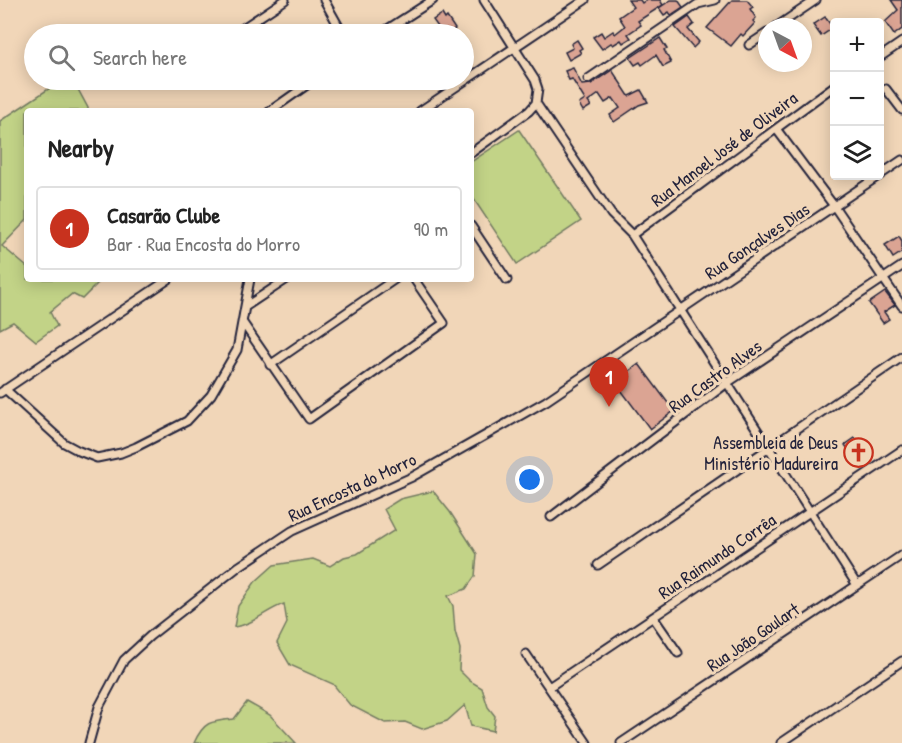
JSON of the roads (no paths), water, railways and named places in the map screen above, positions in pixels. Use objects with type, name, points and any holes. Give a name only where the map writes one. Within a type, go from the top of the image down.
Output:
[{"type":"street","points":[[249,24],[285,0]]},
{"type":"street","points":[[324,0],[337,24]]},
{"type":"street","points":[[396,24],[434,0]]},
{"type":"street","points":[[474,151],[529,111],[536,103],[538,89],[535,80],[484,0]]},
{"type":"street","points":[[474,75],[585,0]]},
{"type":"street","points":[[688,0],[698,4]]},
{"type":"street","points":[[588,79],[698,4],[715,0]]},
{"type":"street","points":[[789,18],[816,0]]},
{"type":"street","points":[[748,45],[758,39]]},
{"type":"street","points":[[884,54],[902,42]]},
{"type":"street","name":"Rua Manoel José de Oliveira","points":[[632,235],[830,89]]},
{"type":"street","points":[[886,89],[902,110]]},
{"type":"street","points":[[274,108],[300,90]]},
{"type":"street","points":[[425,108],[452,90]]},
{"type":"street","points":[[536,103],[611,214],[632,235],[857,585]]},
{"type":"street","points":[[777,130],[834,206],[902,306]]},
{"type":"street","name":"Rua Gonçalves Dias","points":[[680,310],[902,160]]},
{"type":"street","points":[[474,230],[507,280]]},
{"type":"street","name":"Rua Castro Alves","points":[[551,517],[727,383],[902,266]]},
{"type":"street","points":[[166,282],[3,391],[64,443],[89,456],[98,458],[110,456],[154,438],[187,421],[211,395],[237,350],[249,282]]},
{"type":"street","points":[[245,307],[282,282]]},
{"type":"street","points":[[270,365],[390,282]]},
{"type":"street","points":[[243,323],[309,419],[444,322],[416,282]]},
{"type":"street","name":"Rua Encosta do Morro","points":[[89,743],[99,707],[124,660],[150,636],[238,567],[292,531],[412,477],[510,422],[576,381],[680,310]]},
{"type":"street","points":[[598,565],[902,357]]},
{"type":"street","name":"Rua Raimundo Corrêa","points":[[549,687],[902,450]]},
{"type":"street","name":"Rua João Goulart","points":[[621,743],[902,555]]},
{"type":"street","points":[[653,617],[678,652]]},
{"type":"street","points":[[526,654],[587,743]]},
{"type":"street","points":[[781,743],[902,661]]},
{"type":"place","name":"Casarão Clube","points":[[609,407]]},
{"type":"place","name":"Assembleia de Deus Ministério Madureira","points":[[859,452]]}]
